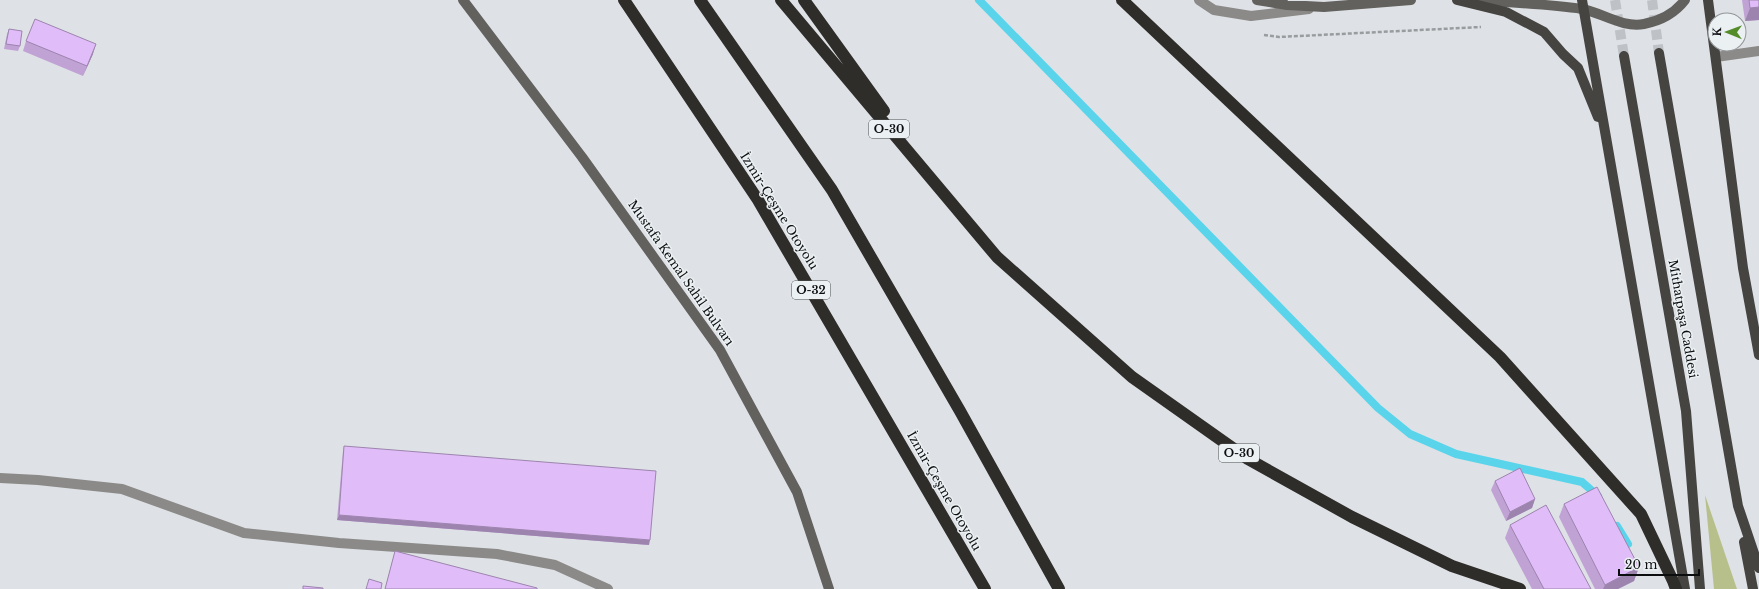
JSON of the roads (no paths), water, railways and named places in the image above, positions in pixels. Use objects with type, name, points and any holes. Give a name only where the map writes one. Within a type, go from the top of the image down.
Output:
[{"type":"highway","name":"İzmir-Çeşme Otoyolu","points":[[624,0],[758,200],[985,589]]},
{"type":"highway","points":[[700,0],[832,190],[960,411],[1060,589]]},
{"type":"highway","name":"O-30","points":[[781,0],[997,257],[1132,377],[1248,460],[1352,517],[1452,566],[1520,589]]},
{"type":"highway","points":[[804,0],[886,114],[997,257]]},
{"type":"highway","points":[[1122,0],[1500,357],[1641,514],[1676,589]]},
{"type":"main road","name":"Mustafa Kemal Sahil Bulvarı","points":[[463,0],[582,157],[720,350],[798,492],[829,589]]},
{"type":"main road","points":[[1257,0],[1287,5],[1324,8],[1411,0]]},
{"type":"main road","points":[[1457,0],[1506,12],[1544,32],[1563,54],[1578,68],[1606,138]]},
{"type":"main road","points":[[1478,0],[1582,5],[1623,24],[1643,24],[1663,19],[1680,7],[1685,0]]},
{"type":"main road","points":[[1708,0],[1744,268],[1759,356]]},
{"type":"main road","points":[[1582,5],[1685,589]]},
{"type":"main road","name":"Mithatpaşa Caddesi","points":[[1660,53],[1738,506],[1759,568]]},
{"type":"main road","name":"Mithatpaşa Caddesi","points":[[1624,56],[1686,411],[1700,589]]},
{"type":"main road","points":[[1738,506],[1753,589]]},
{"type":"street","points":[[1199,0],[1214,10],[1251,16],[1324,8]]},
{"type":"street","points":[[1716,57],[1759,51]]},
{"type":"street","points":[[0,478],[38,480],[122,489],[244,533],[339,543],[504,556],[555,565],[608,589]]},
{"type":"waterway","points":[[979,0],[1378,408],[1410,434],[1456,454],[1582,482],[1598,496]]},
{"type":"waterway","points":[[1617,526],[1628,544]]},
{"type":"tunnel","points":[[1615,0],[1624,56]]},
{"type":"tunnel","points":[[1652,0],[1659,53]]}]
